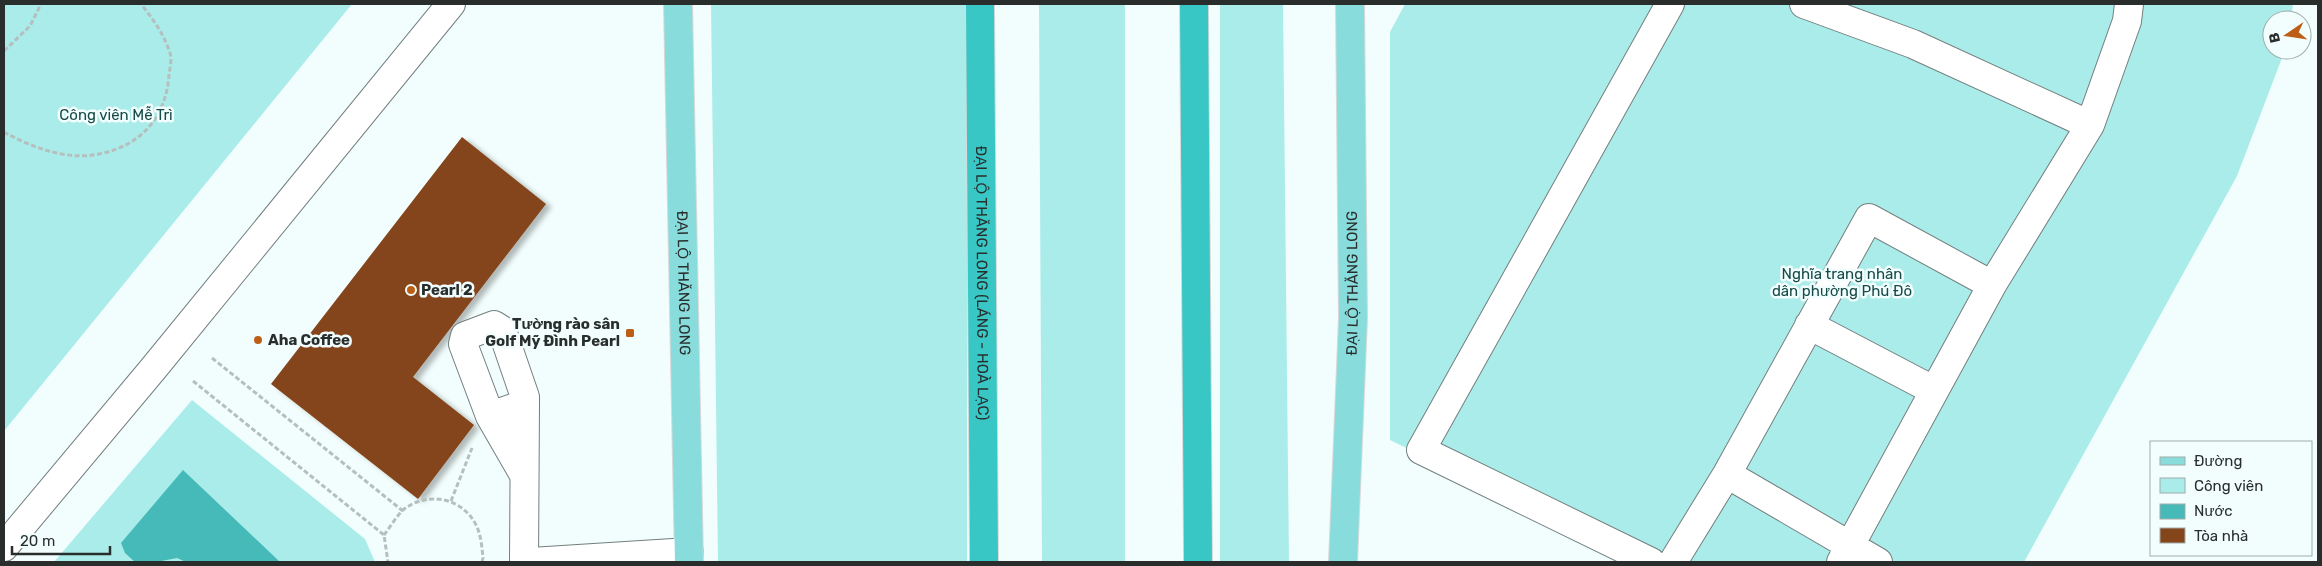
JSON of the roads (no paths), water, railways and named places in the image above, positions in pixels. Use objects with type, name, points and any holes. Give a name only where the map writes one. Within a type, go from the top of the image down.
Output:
[{"type":"highway","name":"ĐẠI LỘ THĂNG LONG (LÁNG - HOÀ LẠC)","points":[[980,4],[984,562]]},
{"type":"highway","points":[[1194,4],[1198,562]]},
{"type":"main road","name":"ĐẠI LỘ THĂNG LONG","points":[[678,4],[689,557]]},
{"type":"main road","name":"ĐẠI LỘ THĂNG LONG","points":[[1343,562],[1352,318],[1350,4]]},
{"type":"street","points":[[4,547],[160,361],[451,4]]},
{"type":"street","points":[[1651,562],[1421,450],[1670,4]]},
{"type":"street","points":[[1804,4],[1913,44],[2090,125]]},
{"type":"street","points":[[1846,554],[1933,390],[1992,285],[2090,125],[2127,21],[2129,4]]},
{"type":"street","points":[[1673,562],[1727,474],[1869,218],[1992,285]]},
{"type":"street","points":[[524,475],[488,413],[463,344],[466,336],[494,325],[502,330],[525,396],[524,562]]},
{"type":"street","points":[[1809,325],[1933,390]]},
{"type":"street","points":[[488,413],[525,404]]},
{"type":"street","points":[[1727,474],[1846,554],[1878,562]]},
{"type":"street","points":[[531,562],[689,557]]},
{"type":"water","points":[[183,470],[280,562],[186,562],[177,558],[156,562],[135,562],[125,553],[121,543]]},
{"type":"place","name":"Pearl 2","points":[[411,290]]},
{"type":"place","name":"Tường rào sân Golf Mỹ Đình Pearl","points":[[630,333]]},
{"type":"place","name":"Aha Coffee","points":[[258,340]]},
{"type":"park label","name":"Công viên Mễ Trì","points":[[116,115]]},
{"type":"park label","name":"Nghĩa trang nhân dân phường Phú Đô","points":[[1842,282]]}]
